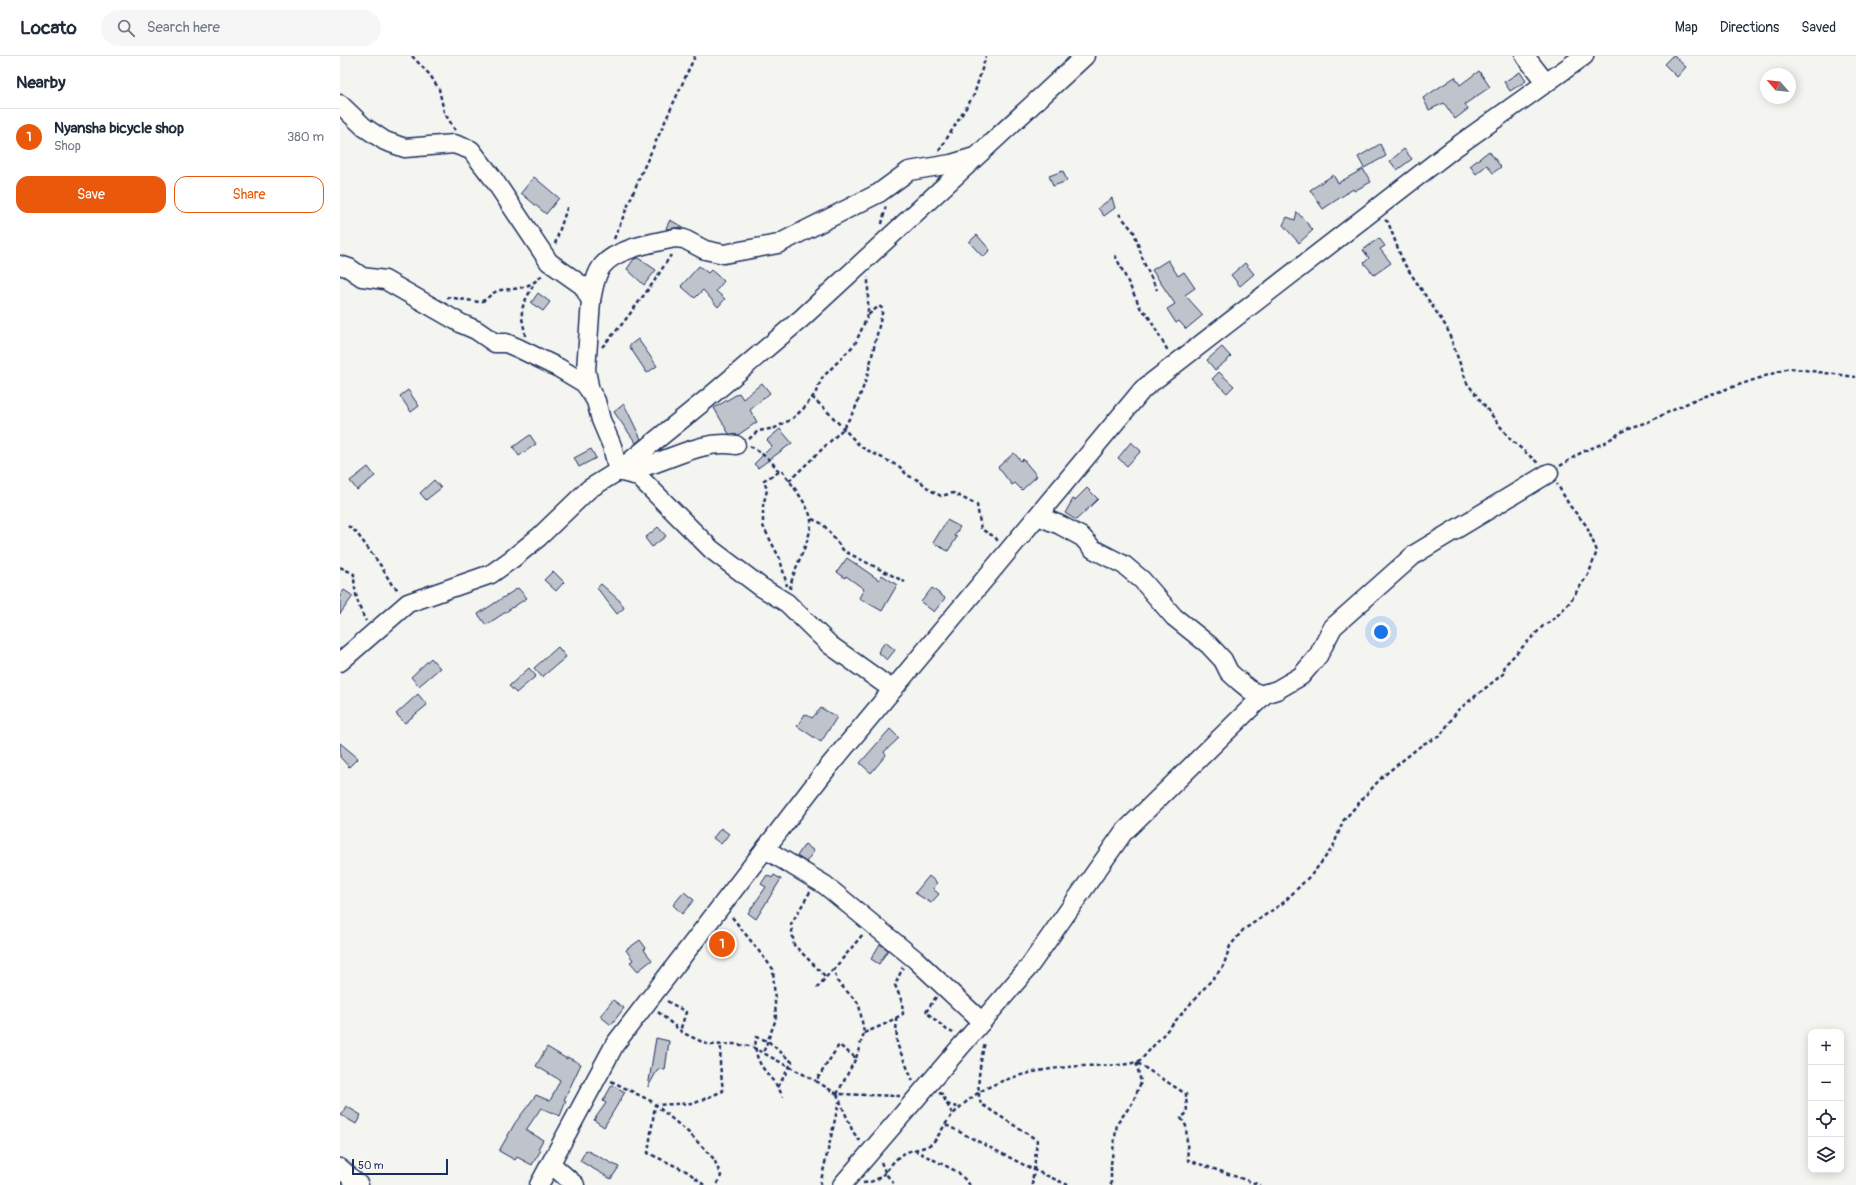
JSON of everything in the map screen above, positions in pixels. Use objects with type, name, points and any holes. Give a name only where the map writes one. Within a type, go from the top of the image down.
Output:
[{"type":"street","points":[[340,662],[408,603],[491,574],[539,536],[589,489],[618,471],[708,398],[802,318],[1085,56]]},
{"type":"street","points":[[1525,56],[1546,83]]},
{"type":"street","points":[[539,1185],[614,1044],[825,771],[1143,389],[1453,149],[1584,56]]},
{"type":"street","points":[[340,104],[364,127],[385,142],[405,148],[454,144],[471,150],[550,262],[583,286],[591,301]]},
{"type":"street","points":[[590,390],[586,370],[591,301],[596,280],[602,266],[616,254],[675,238],[684,239],[705,250],[724,254],[778,244],[878,193],[909,171],[929,168],[978,156]]},
{"type":"street","points":[[340,265],[349,268],[362,277],[385,280],[462,324],[476,330],[494,343],[506,343],[520,349],[572,376],[584,384],[596,400],[601,420],[612,446],[618,471]]},
{"type":"street","points":[[618,471],[647,465],[708,444],[723,443],[736,445]]},
{"type":"street","points":[[618,471],[638,476],[712,550],[761,587],[788,603],[830,645],[893,690]]},
{"type":"street","points":[[1038,516],[1082,537],[1094,549],[1124,565],[1142,580],[1174,617],[1210,644],[1223,660],[1229,672],[1250,690],[1261,695],[1277,690],[1301,676],[1318,656],[1333,626],[1415,554],[1549,472]]},
{"type":"street","points":[[850,1184],[923,1091],[1028,968],[1123,833],[1266,693]]},
{"type":"street","points":[[765,849],[817,880],[871,923],[909,955],[982,1022]]},
{"type":"street","points":[[551,1164],[575,1185]]},
{"type":"street","points":[[340,1168],[359,1185]]},
{"type":"path","points":[[412,56],[430,75],[439,89],[444,112],[456,131]]},
{"type":"path","points":[[611,244],[641,174],[696,56]]},
{"type":"path","points":[[929,168],[974,95],[986,56]]},
{"type":"path","points":[[881,226],[883,214],[895,181]]},
{"type":"path","points":[[441,295],[479,302],[484,301],[498,291],[516,289],[534,282],[544,273],[550,262],[568,205]]},
{"type":"path","points":[[850,1184],[871,1182],[886,1174],[892,1162],[905,1153],[930,1144],[960,1108],[977,1094],[1003,1080],[1036,1072],[1069,1067],[1127,1065],[1140,1061],[1223,967],[1230,946],[1243,930],[1283,903],[1314,872],[1332,847],[1343,821],[1382,777],[1423,744],[1440,736],[1458,710],[1503,674],[1505,665],[1543,626],[1555,618],[1573,598],[1589,573],[1596,551],[1586,525],[1570,506],[1549,472],[1510,439],[1467,383],[1447,328],[1403,262],[1388,222],[1374,210]]},
{"type":"path","points":[[1119,214],[1134,232],[1144,263],[1157,290]]},
{"type":"path","points":[[587,353],[604,346],[652,283],[672,252],[684,239]]},
{"type":"path","points":[[1115,255],[1141,309],[1147,314],[1176,364]]},
{"type":"path","points":[[868,275],[868,315]]},
{"type":"path","points":[[520,349],[525,338],[525,332],[522,326],[523,307],[534,282]]},
{"type":"path","points":[[736,445],[751,438],[758,431],[775,428],[792,419],[812,397],[822,378],[855,344],[868,315],[879,306],[883,309],[867,377],[855,409],[843,429],[789,481]]},
{"type":"path","points":[[1549,472],[1582,452],[1604,443],[1628,428],[1648,422],[1694,400],[1789,368],[1856,377]]},
{"type":"path","points":[[812,397],[860,447],[900,467],[907,475],[920,481],[930,490],[941,496],[953,493],[977,505],[981,529],[996,537],[1007,553]]},
{"type":"path","points":[[736,445],[748,445],[764,454],[779,472],[783,472],[802,500],[812,519],[810,532],[792,578],[790,592],[780,559],[763,526],[763,506],[767,490],[764,480],[779,472]]},
{"type":"path","points":[[812,519],[823,524],[844,551],[905,582]]},
{"type":"path","points":[[348,526],[356,532],[381,566],[392,585],[399,591],[424,597]]},
{"type":"path","points":[[340,567],[354,574],[354,588],[361,613],[373,633]]},
{"type":"path","points":[[817,880],[792,924],[794,945],[826,977]]},
{"type":"path","points":[[722,904],[773,969],[776,1019],[763,1053]]},
{"type":"path","points":[[817,988],[871,923]]},
{"type":"path","points":[[864,1033],[903,1014],[902,1002],[895,985],[909,955]]},
{"type":"path","points":[[834,968],[837,981],[859,1004],[864,1033],[856,1058],[837,1094]]},
{"type":"path","points":[[943,986],[926,1012],[947,1030],[967,1040]]},
{"type":"path","points":[[651,997],[686,1012],[680,1030]]},
{"type":"path","points":[[651,997],[680,1030],[709,1045],[750,1046],[816,1081],[837,1094],[923,1091],[942,1094],[953,1115]]},
{"type":"path","points":[[896,1018],[897,1044],[923,1091]]},
{"type":"path","points":[[982,1022],[986,1041],[981,1059],[977,1094],[981,1104],[1037,1140],[1033,1185]]},
{"type":"path","points":[[778,1087],[792,1062],[768,1041],[756,1037],[755,1048],[757,1060],[778,1087],[783,1097]]},
{"type":"path","points":[[655,1105],[695,1103],[723,1091],[720,1064],[721,1045]]},
{"type":"path","points":[[816,1081],[838,1045],[856,1058]]},
{"type":"path","points":[[1111,1185],[1111,1164],[1117,1124],[1133,1102],[1141,1082],[1136,1062]]},
{"type":"path","points":[[1136,1062],[1186,1094],[1187,1113],[1181,1118],[1186,1126],[1188,1160],[1260,1185]]},
{"type":"path","points":[[598,1074],[655,1105],[689,1133],[714,1159],[721,1176],[716,1185]]},
{"type":"path","points":[[820,1185],[839,1101]]},
{"type":"path","points":[[947,1104],[960,1108]]},
{"type":"path","points":[[655,1105],[648,1153],[688,1172],[704,1185]]},
{"type":"path","points":[[946,1125],[1034,1170],[1068,1185]]},
{"type":"path","points":[[914,1150],[958,1172],[970,1185]]},
{"type":"building","points":[[1672,56],[1674,56],[1686,67],[1677,77],[1664,64]]},
{"type":"building","points":[[1479,71],[1490,87],[1465,104],[1468,109],[1455,119],[1444,103],[1429,110],[1423,98],[1455,77],[1460,85]]},
{"type":"building","points":[[1520,72],[1526,81],[1510,91],[1504,82]]},
{"type":"building","points":[[1380,144],[1386,156],[1364,168],[1358,157]]},
{"type":"building","points":[[1404,149],[1412,159],[1397,170],[1390,161]]},
{"type":"building","points":[[1489,151],[1501,167],[1493,173],[1487,165],[1476,174],[1470,166]]},
{"type":"building","points":[[1363,169],[1371,182],[1354,191],[1353,189],[1323,209],[1310,190],[1333,175],[1338,183]]},
{"type":"building","points":[[1063,171],[1067,181],[1053,186],[1049,176]]},
{"type":"building","points":[[534,177],[559,198],[546,214],[521,193]]},
{"type":"building","points":[[1112,198],[1115,208],[1104,216],[1098,208]]},
{"type":"building","points":[[1297,212],[1313,230],[1299,243],[1283,225],[1287,217],[1295,220]]},
{"type":"building","points":[[670,220],[683,227],[667,229],[666,228]]},
{"type":"building","points":[[977,235],[990,250],[983,257],[969,242]]},
{"type":"building","points":[[1379,238],[1385,246],[1380,249],[1391,263],[1374,275],[1364,263],[1369,258],[1363,250]]},
{"type":"building","points":[[638,258],[656,270],[644,285],[627,269],[634,259]]},
{"type":"building","points":[[1168,260],[1178,276],[1184,272],[1195,288],[1185,295],[1203,315],[1186,329],[1179,321],[1176,323],[1167,309],[1175,304],[1152,270]]},
{"type":"building","points":[[1245,263],[1254,274],[1240,286],[1231,275]]},
{"type":"building","points":[[699,266],[708,273],[711,270],[724,281],[716,291],[725,299],[718,307],[703,290],[695,298],[681,286]]},
{"type":"building","points":[[538,293],[550,302],[543,311],[531,303]]},
{"type":"building","points":[[638,339],[657,366],[647,373],[629,346]]},
{"type":"building","points":[[1222,347],[1231,357],[1215,370],[1207,360]]},
{"type":"building","points":[[1219,372],[1234,386],[1227,393],[1212,379]]},
{"type":"building","points":[[762,383],[770,393],[750,410],[757,422],[738,435],[729,434],[714,408],[739,393],[743,399]]},
{"type":"building","points":[[408,390],[419,406],[411,412],[400,396]]},
{"type":"building","points":[[624,404],[641,439],[636,443],[614,412]]},
{"type":"building","points":[[780,429],[792,443],[758,468],[754,464],[772,446],[767,440]]},
{"type":"building","points":[[530,435],[536,444],[519,456],[513,447]]},
{"type":"building","points":[[1131,442],[1141,451],[1127,466],[1118,458]]},
{"type":"building","points":[[591,449],[596,458],[579,467],[574,458]]},
{"type":"building","points":[[1014,453],[1021,461],[1023,459],[1037,476],[1022,490],[1015,483],[1012,485],[998,467]]},
{"type":"building","points":[[368,467],[375,476],[357,490],[350,481]]},
{"type":"building","points":[[434,480],[441,488],[426,500],[420,493]]},
{"type":"building","points":[[1087,488],[1098,499],[1076,520],[1065,513],[1073,499],[1075,500]]},
{"type":"building","points":[[947,520],[960,527],[954,536],[957,537],[948,551],[933,543]]},
{"type":"building","points":[[658,527],[666,536],[652,547],[645,538]]},
{"type":"building","points":[[847,558],[879,580],[882,575],[897,585],[882,611],[859,598],[864,589],[846,576],[845,578],[837,572]]},
{"type":"building","points":[[553,571],[564,582],[556,591],[544,580]]},
{"type":"building","points":[[601,584],[620,601],[624,608],[617,614],[597,588]]},
{"type":"building","points":[[518,588],[527,598],[486,625],[478,614]]},
{"type":"building","points":[[932,588],[945,598],[934,612],[921,602]]},
{"type":"building","points":[[344,590],[353,596],[340,614],[340,596]]},
{"type":"building","points":[[885,642],[895,650],[887,660],[878,652]]},
{"type":"building","points":[[558,647],[566,657],[542,677],[534,668]]},
{"type":"building","points":[[431,658],[440,668],[419,686],[411,677]]},
{"type":"building","points":[[529,668],[536,676],[516,693],[509,686]]},
{"type":"building","points":[[418,694],[427,705],[405,723],[396,714]]},
{"type":"building","points":[[821,708],[837,717],[821,742],[797,726],[805,714],[812,718]]},
{"type":"building","points":[[890,729],[899,738],[884,752],[886,755],[871,773],[860,763]]},
{"type":"building","points":[[340,743],[358,758],[349,767],[340,757]]},
{"type":"building","points":[[721,828],[729,834],[721,844],[713,838]]},
{"type":"building","points":[[805,844],[814,851],[806,862],[797,856]]},
{"type":"building","points":[[767,875],[772,878],[774,875],[781,879],[756,919],[748,913],[766,887],[761,884]]},
{"type":"building","points":[[929,876],[937,883],[933,889],[939,894],[931,903],[915,893]]},
{"type":"building","points":[[684,892],[694,900],[682,914],[673,905]]},
{"type":"building","points":[[640,940],[646,948],[644,950],[652,960],[638,971],[630,962],[633,960],[626,950]]},
{"type":"building","points":[[880,944],[888,950],[879,964],[871,959]]},
{"type":"building","points":[[613,1000],[624,1008],[611,1025],[600,1016]]},
{"type":"building","points":[[656,1038],[669,1041],[665,1070],[658,1069],[648,1087]]},
{"type":"building","points":[[547,1047],[567,1059],[567,1057],[581,1064],[564,1100],[566,1101],[560,1116],[541,1108],[526,1130],[543,1140],[538,1149],[541,1150],[532,1165],[517,1157],[515,1160],[499,1151],[515,1123],[536,1095],[550,1101],[560,1080],[536,1066]]},
{"type":"building","points":[[612,1085],[625,1092],[604,1127],[594,1120],[606,1103],[603,1101]]},
{"type":"building","points":[[346,1106],[361,1115],[356,1124],[341,1115]]},
{"type":"building","points":[[586,1150],[619,1167],[611,1179],[580,1161]]},
{"type":"place","name":"Nyansha bicycle shop","points":[[722,944]]}]
